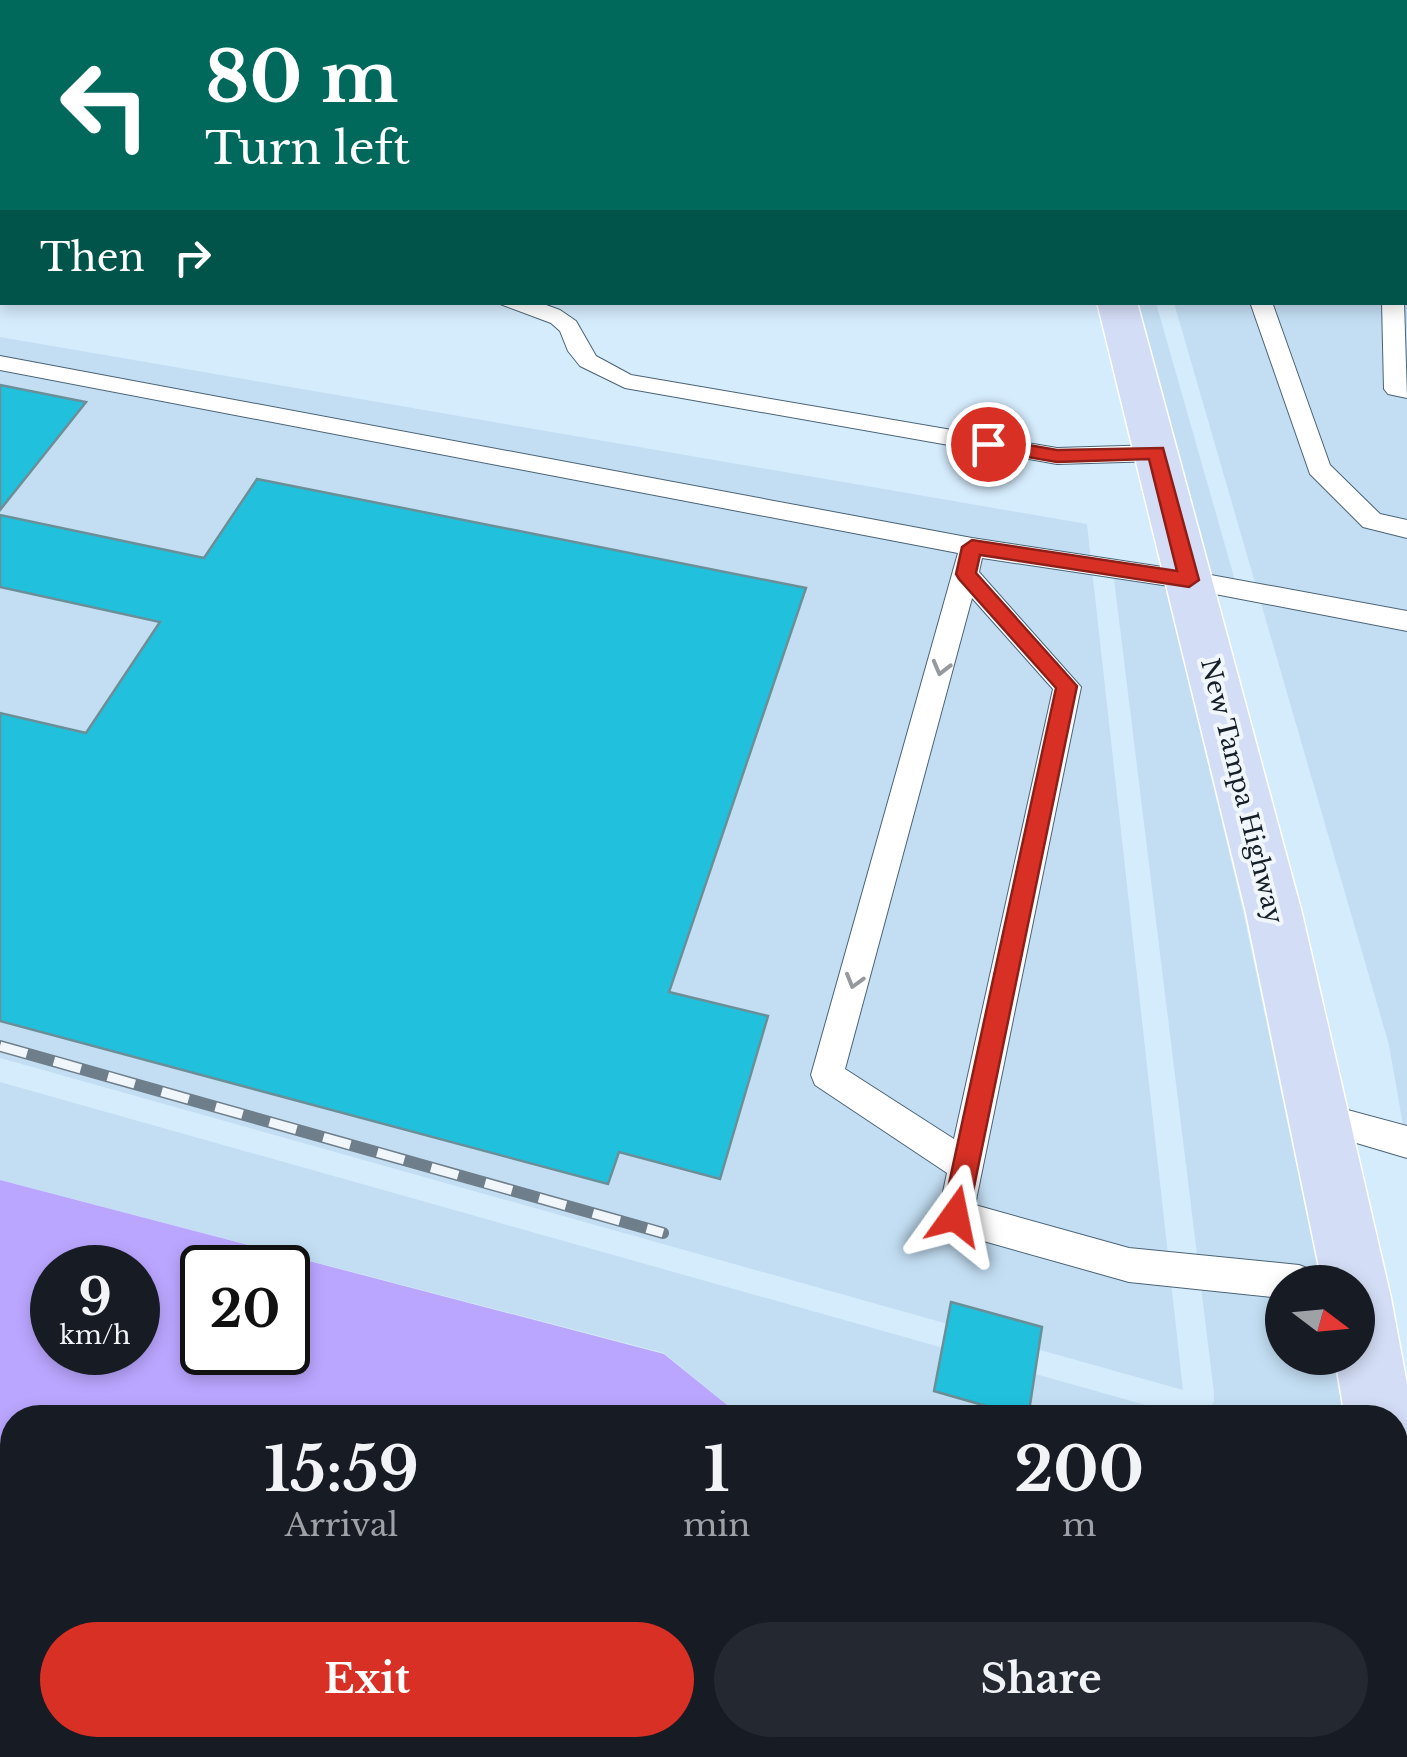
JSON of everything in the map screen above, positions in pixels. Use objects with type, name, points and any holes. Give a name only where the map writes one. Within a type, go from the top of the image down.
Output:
[{"type":"main road","name":"New Tampa Highway","points":[[1118,305],[1274,912],[1351,1265]]},
{"type":"main road","points":[[1371,1375],[1377,1405]]},
{"type":"lane","points":[[519,305],[564,321],[575,335],[581,354],[596,367],[625,381],[1057,456],[1157,452]]},
{"type":"lane","points":[[1262,305],[1319,468],[1372,520],[1407,528]]},
{"type":"lane","points":[[1393,305],[1396,389],[1407,391]]},
{"type":"lane","points":[[0,363],[969,561],[1189,580],[1407,622]]},
{"type":"lane","points":[[969,561],[1067,686],[955,1216],[1130,1265],[1265,1279]]},
{"type":"lane","points":[[966,1166],[828,1075],[969,561]]},
{"type":"lane","points":[[1318,1117],[1407,1142]]},
{"type":"shaded area","points":[[1139,305],[1157,305],[1238,591],[1214,582]]},
{"type":"shaded area","points":[[1175,305],[1407,305],[1407,1148],[1389,1045]]},
{"type":"shaded area","points":[[0,337],[1087,524],[1183,1390],[0,1058]]},
{"type":"shaded area","points":[[1113,571],[1164,580],[1243,911],[1317,1265],[1265,1265],[1265,1375],[1336,1375],[1342,1405],[1212,1405]]},
{"type":"shaded area","points":[[0,1082],[1145,1405],[727,1405],[664,1353],[310,1261],[310,1245],[249,1245],[0,1180]]},
{"type":"shaded area","points":[[0,1180],[248,1245],[180,1245],[180,1375],[310,1375],[310,1261],[664,1354],[727,1405],[0,1405]]},
{"type":"building","points":[[0,385],[86,402],[0,510]]},
{"type":"building","points":[[257,479],[806,588],[669,992],[768,1016],[720,1179],[619,1152],[608,1184],[0,1021],[0,713],[86,733],[160,622],[0,587],[0,515],[204,558]]},
{"type":"building","points":[[951,1302],[1042,1327],[1030,1405],[983,1405],[934,1391]]},
{"type":"railway","points":[[0,1046],[663,1233]]},
{"type":"route","points":[[955,1216],[1067,686],[966,574],[972,547],[1189,580],[1157,452],[1057,456],[988,444]]}]
